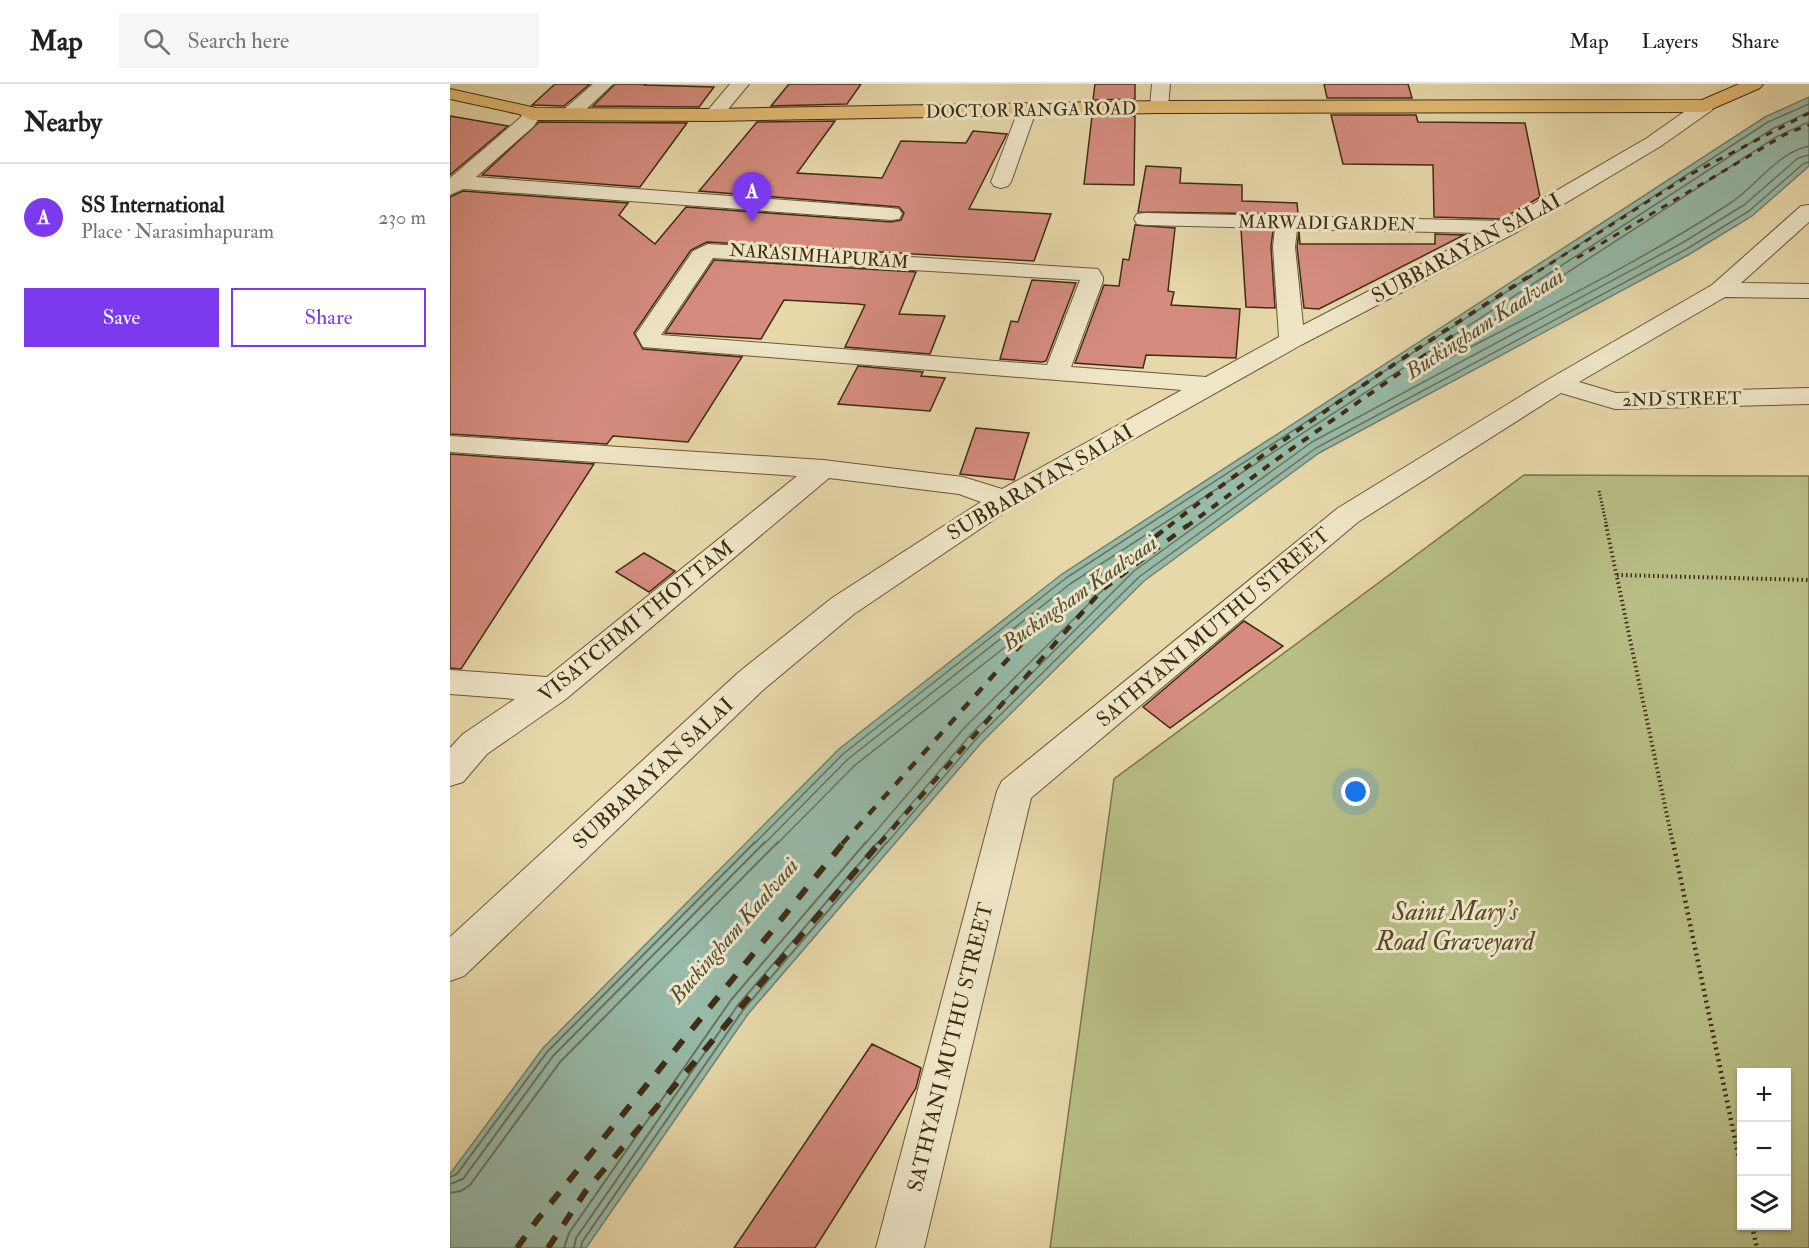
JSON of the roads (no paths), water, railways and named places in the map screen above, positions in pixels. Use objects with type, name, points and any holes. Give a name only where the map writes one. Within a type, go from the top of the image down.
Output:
[{"type":"main road","name":"DOCTOR RANGA ROAD","points":[[450,94],[525,110],[532,114],[713,115],[1159,107],[1705,106],[1754,84]]},
{"type":"street","points":[[570,114],[604,84]]},
{"type":"street","points":[[713,115],[740,84]]},
{"type":"street","points":[[1159,107],[1161,84]]},
{"type":"street","name":"SUBBARAYAN SALAI","points":[[450,963],[751,681],[843,606],[1004,500],[1292,340],[1509,227],[1654,142],[1705,106]]},
{"type":"street","points":[[1001,183],[1027,111]]},
{"type":"street","points":[[454,186],[527,122],[532,114]]},
{"type":"street","points":[[454,186],[891,214]]},
{"type":"street","name":"SATHYANI MUTHU STREET","points":[[900,1248],[1015,791],[1348,515],[1558,384],[1720,290],[1809,211]]},
{"type":"street","name":"MARWADI GARDEN","points":[[1145,219],[1509,227]]},
{"type":"street","points":[[1287,223],[1284,246],[1292,340]]},
{"type":"street","name":"NARASIMHAPURAM","points":[[1056,374],[1091,281],[1090,274],[741,251],[708,251],[701,256],[648,334],[652,342],[1056,374],[1211,385]]},
{"type":"street","points":[[1720,290],[1809,291]]},
{"type":"street","name":"2ND STREET","points":[[1558,384],[1615,400],[1809,396]]},
{"type":"street","points":[[450,444],[823,469],[963,486],[1004,500]]},
{"type":"street","name":"VISATCHMI THOTTAM","points":[[450,772],[475,744],[554,690],[823,469]]},
{"type":"street","points":[[450,682],[554,690]]},
{"type":"water","name":"Buckingham Kaalvaai","points":[[1809,97],[1809,166],[1752,216],[1688,255],[1319,453],[1144,581],[982,742],[748,1014],[586,1248],[450,1248],[450,1174],[543,1048],[839,749],[1062,574],[1765,117]]},
{"type":"railway","points":[[1526,279],[1691,174],[1809,113]]},
{"type":"railway","points":[[1577,258],[1786,134],[1809,125]]},
{"type":"railway","points":[[1168,527],[1300,429],[1528,277]]},
{"type":"railway","points":[[1186,527],[1273,462],[1455,334]]},
{"type":"railway","points":[[842,844],[1025,640],[1170,525]]},
{"type":"railway","points":[[879,844],[1102,590],[1188,525]]},
{"type":"railway","points":[[517,1248],[537,1220],[844,842]]},
{"type":"railway","points":[[548,1248],[585,1192],[880,842]]},
{"type":"place","name":"SS International","points":[[752,222]]},
{"type":"park label","name":"Saint Mary's Road Graveyard","points":[[1455,926]]}]
